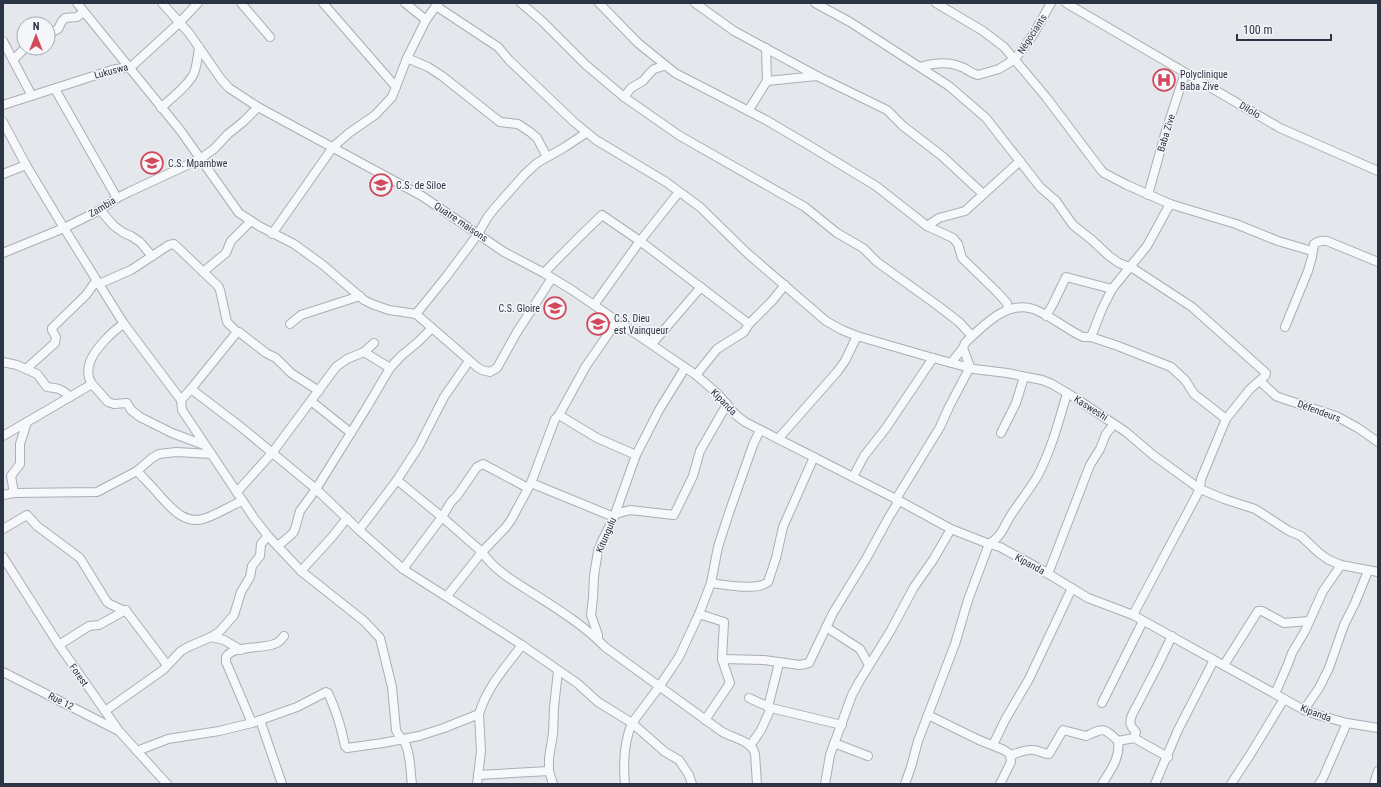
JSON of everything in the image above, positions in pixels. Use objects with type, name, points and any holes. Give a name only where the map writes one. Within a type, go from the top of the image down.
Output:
[{"type":"street","points":[[77,3],[180,130],[235,209],[272,234],[294,244],[372,304],[381,308],[416,314],[482,370],[488,373],[493,372],[496,369],[517,332],[552,278]]},
{"type":"street","name":"Quatre maisons","points":[[162,3],[189,33],[229,88],[258,107],[422,196],[511,256],[544,273],[594,305],[696,375]]},
{"type":"street","name":"Lukuswa","points":[[3,105],[112,70],[134,65],[198,3]]},
{"type":"street","points":[[241,3],[270,37]]},
{"type":"street","points":[[324,3],[396,87]]},
{"type":"street","points":[[405,3],[426,20]]},
{"type":"street","points":[[522,3],[586,65],[624,97],[680,136],[805,207],[837,233],[863,248],[877,262],[959,322],[972,336]]},
{"type":"street","points":[[599,3],[629,35],[664,66],[766,120],[876,186],[927,226],[951,236],[958,244],[962,258],[998,292],[1007,302],[1008,309]]},
{"type":"street","points":[[695,3],[734,31],[817,76],[887,110],[903,126],[942,156],[983,194]]},
{"type":"street","points":[[815,3],[850,22],[949,86],[990,123],[1040,187],[1056,202],[1073,225],[1119,263],[1130,267],[1192,307],[1266,373],[1265,376],[1250,389],[1226,419],[1201,479],[1200,488],[1133,615]]},
{"type":"street","points":[[936,3],[993,38],[1004,47],[1046,97],[1101,170],[1116,180],[1170,204],[1236,224],[1284,243],[1312,252]]},
{"type":"street","name":"Négociants","points":[[920,67],[935,63],[950,63],[978,76],[999,69],[1015,59],[1033,34],[1051,3]]},
{"type":"street","name":"Dilolo","points":[[1066,3],[1280,128],[1378,171]]},
{"type":"street","points":[[272,234],[333,147],[349,133],[375,115],[392,97],[407,58],[426,20],[437,4]]},
{"type":"street","name":"Kasweshi","points":[[437,4],[498,47],[509,60],[586,133],[700,207],[737,244],[826,321],[857,336],[951,363],[974,369],[1007,373],[1042,380],[1067,393],[1114,424],[1130,435],[1153,455],[1200,488],[1224,499],[1255,509],[1289,531],[1301,536],[1329,560],[1368,571],[1378,572]]},
{"type":"street","points":[[56,30],[64,19],[77,17],[84,12]]},
{"type":"street","points":[[3,41],[32,96]]},
{"type":"street","points":[[161,108],[190,80],[194,74],[199,47]]},
{"type":"street","points":[[748,111],[767,81],[766,48]]},
{"type":"street","points":[[13,60],[17,56]]},
{"type":"street","points":[[407,58],[428,67],[442,76],[500,122],[518,124],[530,132],[536,138],[547,157]]},
{"type":"street","points":[[624,97],[631,88],[643,81],[654,69],[664,66]]},
{"type":"street","name":"Baba Zive","points":[[1148,194],[1165,134],[1185,73]]},
{"type":"street","points":[[767,81],[817,76]]},
{"type":"street","points":[[55,89],[116,198]]},
{"type":"street","name":"Zambia","points":[[5,252],[64,228],[100,210],[116,198],[200,159],[214,149],[258,107]]},
{"type":"street","points":[[3,122],[26,165],[124,324],[181,400],[182,410],[254,518],[268,536],[301,571],[364,621],[380,638],[392,687],[396,730],[398,736],[402,739],[407,748],[412,784]]},
{"type":"street","points":[[416,314],[478,234],[491,213],[524,175],[538,162],[586,133]]},
{"type":"street","points":[[927,226],[939,218],[965,211],[971,207],[983,194],[1020,161]]},
{"type":"street","points":[[3,174],[26,165]]},
{"type":"street","points":[[594,305],[640,241],[679,192]]},
{"type":"street","points":[[1091,338],[1102,309],[1112,289],[1147,246],[1170,204]]},
{"type":"street","points":[[100,210],[114,226],[140,242],[152,256]]},
{"type":"street","points":[[544,273],[564,251],[602,215],[640,241],[749,324]]},
{"type":"street","points":[[203,272],[226,253],[231,241],[251,221]]},
{"type":"street","points":[[1285,327],[1308,271],[1314,244],[1323,240],[1378,262]]},
{"type":"street","points":[[3,243],[5,252]]},
{"type":"street","points":[[26,369],[55,343],[56,337],[52,328],[98,282],[131,270],[169,245],[174,244],[218,286],[227,322],[266,353],[276,358],[291,373],[319,391]]},
{"type":"street","points":[[1046,316],[1066,277],[1112,289]]},
{"type":"street","points":[[696,375],[717,349],[744,332],[749,324],[772,301],[785,285]]},
{"type":"street","points":[[652,344],[701,287]]},
{"type":"street","points":[[290,324],[301,315],[360,296]]},
{"type":"street","points":[[951,363],[963,348],[965,343],[999,314],[1018,306],[1032,308],[1083,337],[1118,346],[1171,367],[1185,380],[1194,394],[1226,419]]},
{"type":"street","points":[[447,596],[482,552],[506,527],[530,486],[555,419],[559,415],[586,366],[617,321]]},
{"type":"street","points":[[124,324],[108,337],[90,362],[88,376],[92,384],[108,402],[114,404],[127,403],[131,410],[140,417],[172,433],[204,445]]},
{"type":"street","points":[[278,546],[296,529],[300,511],[316,489],[390,368],[432,328]]},
{"type":"street","points":[[642,337],[664,331]]},
{"type":"street","points":[[181,400],[238,332]]},
{"type":"street","points":[[778,439],[837,372],[845,361],[857,336]]},
{"type":"street","points":[[237,492],[272,453],[339,364],[364,352],[374,343]]},
{"type":"street","points":[[722,659],[764,660],[800,665],[809,664],[833,613],[898,504],[896,499],[940,427],[948,408],[970,367],[963,348]]},
{"type":"street","points":[[364,352],[390,368]]},
{"type":"street","points":[[853,476],[864,456],[886,428],[933,358]]},
{"type":"street","points":[[359,530],[397,480],[419,446],[444,397],[470,361]]},
{"type":"street","points":[[3,362],[17,365],[37,374],[47,387],[59,388],[70,397]]},
{"type":"street","name":"Kitungulu","points":[[685,368],[659,410],[636,455],[615,516],[598,551],[594,576],[593,604],[590,615],[598,634],[598,639],[605,647],[705,720],[723,732],[750,746]]},
{"type":"street","name":"Kipanda","points":[[696,375],[727,404],[736,415],[760,430],[853,476],[952,529],[1000,547],[1088,598],[1133,615],[1214,660],[1224,664],[1304,710],[1347,723],[1378,727]]},
{"type":"street","points":[[1001,433],[1016,403],[1024,377]]},
{"type":"street","name":"Défendeurs","points":[[1260,381],[1276,396],[1336,416],[1358,428],[1378,442]]},
{"type":"street","points":[[3,436],[92,384]]},
{"type":"street","points":[[191,389],[241,426],[316,489],[359,530],[403,568],[522,645],[577,684],[598,702],[632,723],[670,756],[679,760],[689,775],[692,784]]},
{"type":"street","points":[[905,784],[912,767],[918,741],[955,644],[968,600],[989,544],[997,539],[1046,460],[1067,393]]},
{"type":"street","points":[[311,401],[351,433]]},
{"type":"street","points":[[403,568],[442,517],[451,502],[458,496],[477,467],[483,464],[530,486],[615,516],[630,510],[674,515],[693,476],[700,451],[727,404]]},
{"type":"street","points":[[559,415],[597,438],[636,455]]},
{"type":"street","points":[[14,493],[11,476],[21,462],[20,444],[27,422]]},
{"type":"street","points":[[1048,574],[1090,465],[1100,449],[1106,434],[1114,424]]},
{"type":"street","points":[[625,784],[625,750],[629,730],[632,723],[659,687],[679,656],[699,614],[711,583],[718,547],[752,445],[760,430]]},
{"type":"street","points":[[3,495],[14,493],[97,492],[137,471],[158,454],[176,452],[211,454]]},
{"type":"street","points":[[711,583],[758,586],[768,582],[776,558],[783,527],[814,457]]},
{"type":"street","points":[[137,471],[170,508],[185,518],[195,521],[206,518],[242,501]]},
{"type":"street","points":[[397,480],[482,552],[487,560],[500,572],[565,614],[598,639]]},
{"type":"street","points":[[3,529],[27,515],[37,526],[80,558],[107,602],[126,610],[167,665]]},
{"type":"street","points":[[301,571],[347,518]]},
{"type":"street","points":[[825,784],[830,755],[852,695],[914,587],[952,529]]},
{"type":"street","points":[[105,711],[163,670],[181,651],[188,646],[211,637],[219,632],[234,615],[241,592],[250,577],[252,566],[260,556],[261,544],[268,536]]},
{"type":"street","name":"Forest","points":[[3,557],[6,568],[119,731],[167,784]]},
{"type":"street","points":[[1275,694],[1292,653],[1302,637],[1323,591],[1341,564]]},
{"type":"street","points":[[1304,710],[1317,691],[1329,668],[1344,625],[1368,571]]},
{"type":"street","points":[[993,746],[1005,720],[1029,679],[1072,588]]},
{"type":"street","points":[[59,645],[89,626],[99,625],[126,610]]},
{"type":"street","points":[[1224,664],[1258,611],[1262,611],[1284,623],[1309,621]]},
{"type":"street","points":[[699,614],[724,622],[722,659],[730,682],[705,720]]},
{"type":"street","points":[[584,628],[591,619]]},
{"type":"street","points":[[1102,703],[1144,621]]},
{"type":"street","points":[[826,627],[860,649],[869,664]]},
{"type":"street","points":[[252,723],[226,659],[229,653],[253,647],[272,645],[280,641],[284,636]]},
{"type":"street","points":[[1134,738],[1136,732],[1130,724],[1132,715],[1172,636]]},
{"type":"street","points":[[211,637],[224,640],[241,650]]},
{"type":"street","points":[[477,784],[481,751],[479,714],[487,693],[522,645]]},
{"type":"street","points":[[1155,784],[1168,757],[1178,730],[1214,660]]},
{"type":"street","points":[[757,784],[755,754],[754,750],[750,746],[761,730],[770,707],[779,663]]},
{"type":"street","points":[[553,784],[549,772],[548,758],[553,734],[554,702],[558,671]]},
{"type":"street","name":"Rue 12","points":[[3,672],[119,731]]},
{"type":"street","points":[[137,752],[168,739],[219,731],[252,723],[297,707],[327,692],[338,716],[346,748],[419,736],[479,714]]},
{"type":"street","points":[[749,698],[770,707],[842,725]]},
{"type":"street","points":[[1231,784],[1284,699]]},
{"type":"street","points":[[928,715],[979,740],[1004,750],[1011,755]]},
{"type":"street","points":[[260,720],[282,784]]},
{"type":"street","points":[[1319,784],[1347,723]]},
{"type":"street","points":[[1011,755],[1034,750],[1049,754],[1063,730],[1086,736],[1097,730],[1107,731],[1118,741],[1119,752],[1117,759],[1102,784]]},
{"type":"street","points":[[1118,741],[1134,738],[1168,757]]},
{"type":"street","points":[[834,743],[868,756]]},
{"type":"street","points":[[1000,784],[1010,765],[1011,755]]},
{"type":"street","points":[[1374,784],[1378,771]]},
{"type":"street","points":[[478,774],[549,772]]},
{"type":"place","name":"Polyclinique Baba Zive","points":[[1164,80]]},
{"type":"place","name":"C.S. Mpambwe","points":[[152,163]]},
{"type":"place","name":"C.S. de Siloe","points":[[381,185]]},
{"type":"place","name":"C.S. Gloire","points":[[555,308]]},
{"type":"place","name":"C.S. Dieu est Vainqueur","points":[[598,324]]}]
